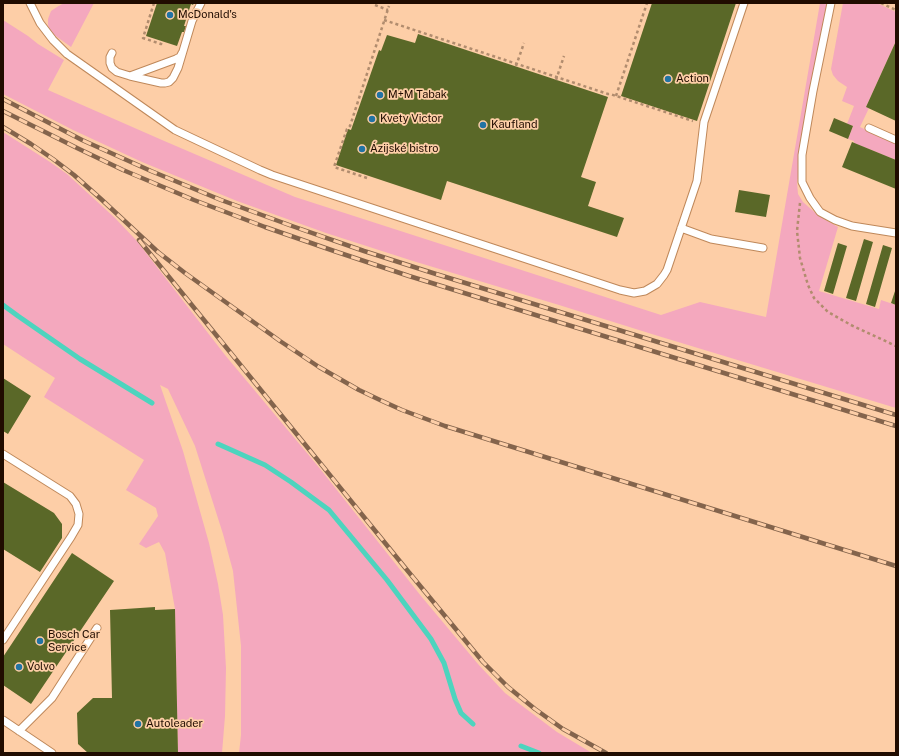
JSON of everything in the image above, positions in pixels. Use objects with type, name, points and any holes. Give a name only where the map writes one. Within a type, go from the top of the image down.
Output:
[{"type":"lane","points":[[30,3],[40,23],[53,40],[67,54],[175,130],[272,175],[627,292],[645,291],[657,284],[667,270],[698,177],[704,124],[744,3]]},
{"type":"lane","points":[[112,53],[110,60],[112,68],[117,72],[161,83],[169,82],[175,74],[192,21],[201,3]]},
{"type":"lane","points":[[831,3],[802,155],[802,182],[810,198],[820,212],[852,226],[896,234]]},
{"type":"lane","points":[[130,76],[176,59],[180,57],[182,52]]},
{"type":"lane","points":[[870,128],[896,140]]},
{"type":"lane","points":[[681,228],[711,239],[763,248]]},
{"type":"lane","points":[[3,454],[70,496],[76,504],[79,514],[78,525],[71,537],[3,640]]},
{"type":"lane","points":[[19,731],[52,698],[97,628]]},
{"type":"lane","points":[[3,720],[52,753]]},
{"type":"path","points":[[154,3],[143,38],[161,44],[162,41]]},
{"type":"path","points":[[616,96],[647,3]]},
{"type":"path","points":[[881,3],[896,10]]},
{"type":"path","points":[[367,178],[334,167],[347,128],[350,126],[388,8],[375,5]]},
{"type":"path","points":[[384,20],[516,65],[704,124]]},
{"type":"path","points":[[516,65],[524,42]]},
{"type":"path","points":[[557,78],[564,56]]},
{"type":"path","points":[[802,182],[797,231],[800,258],[808,285],[814,298],[828,312],[851,325],[896,346]]},
{"type":"shaded area","points":[[64,3],[94,3],[71,47],[49,30],[48,24],[51,11]]},
{"type":"shaded area","points":[[820,3],[827,3],[797,183],[798,194],[803,202],[819,216],[838,227],[819,291],[879,309],[881,300],[896,305],[896,408],[413,261],[326,233],[237,201],[142,162],[73,130],[3,94],[3,20],[64,60],[48,90],[295,197],[661,315],[700,302],[766,317]]},
{"type":"shaded area","points":[[843,3],[877,3],[896,12],[896,41],[866,107],[869,108],[860,127],[896,144],[896,160],[854,143],[854,141],[848,139],[853,126],[847,124],[854,106],[842,101],[847,87],[838,81],[833,75],[831,69]]},
{"type":"shaded area","points":[[3,132],[67,174],[115,218],[136,240],[225,355],[317,465],[421,596],[478,664],[505,693],[557,732],[592,753],[239,753],[241,735],[241,646],[233,571],[195,446],[168,389],[160,385],[183,451],[209,543],[223,615],[226,668],[225,716],[222,753],[178,753],[175,609],[165,553],[159,542],[146,548],[139,544],[158,516],[156,508],[126,490],[144,460],[44,397],[55,378],[3,344]]},
{"type":"building","name":"McDonald's","points":[[157,3],[194,3],[193,5],[191,4],[184,26],[186,26],[184,32],[182,32],[177,46],[146,36]]},
{"type":"building","points":[[652,3],[736,3],[697,121],[621,96]]},
{"type":"building","points":[[418,34],[608,97],[581,177],[596,182],[588,206],[624,218],[617,237],[447,181],[441,200],[336,165],[348,129],[351,130],[379,50],[381,51],[387,35],[415,43]]},
{"type":"building","points":[[896,41],[896,121],[866,107]]},
{"type":"building","points":[[834,118],[853,126],[848,139],[829,131]]},
{"type":"building","points":[[852,142],[896,160],[896,189],[842,167]]},
{"type":"building","points":[[739,190],[770,195],[766,217],[735,212]]},
{"type":"building","points":[[864,239],[873,242],[856,301],[846,298]]},
{"type":"building","points":[[838,243],[847,246],[833,294],[824,291]]},
{"type":"building","points":[[883,245],[892,248],[875,307],[866,304]]},
{"type":"building","points":[[896,288],[896,305],[891,303]]},
{"type":"building","points":[[3,378],[31,396],[8,434],[3,431]]},
{"type":"building","points":[[3,482],[54,513],[62,524],[62,538],[40,572],[3,549]]},
{"type":"building","points":[[72,553],[114,581],[31,704],[3,685],[3,657]]},
{"type":"building","points":[[155,607],[155,610],[175,609],[178,753],[88,753],[78,744],[77,713],[93,698],[112,698],[110,610]]},
{"type":"waterway","points":[[3,305],[80,359],[152,403]]},
{"type":"waterway","points":[[218,444],[265,465],[329,510],[387,580],[431,639],[444,663],[461,713],[473,724]]},
{"type":"waterway","points":[[521,746],[539,753]]},
{"type":"railway","points":[[3,99],[82,140],[151,171],[221,200],[292,226],[436,274],[896,415]]},
{"type":"railway","points":[[3,111],[123,170],[194,200],[265,227],[409,276],[896,426]]},
{"type":"railway","points":[[3,127],[31,144],[74,175],[158,252],[185,273],[280,341],[319,367],[359,390],[402,410],[445,426],[896,566]]},
{"type":"railway","points":[[139,240],[483,662],[508,687],[535,709],[563,729],[606,753]]},
{"type":"place","name":"McDonald's","points":[[170,15]]},
{"type":"place","name":"Action","points":[[668,79]]},
{"type":"place","name":"M+M Tabak","points":[[380,95]]},
{"type":"place","name":"Kvety Victor","points":[[372,119]]},
{"type":"place","name":"Kaufland","points":[[483,125]]},
{"type":"place","name":"Ázijské bistro","points":[[362,149]]},
{"type":"place","name":"Bosch Car Service","points":[[40,641]]},
{"type":"place","name":"Volvo","points":[[19,667]]},
{"type":"place","name":"Autoleader","points":[[138,724]]}]
